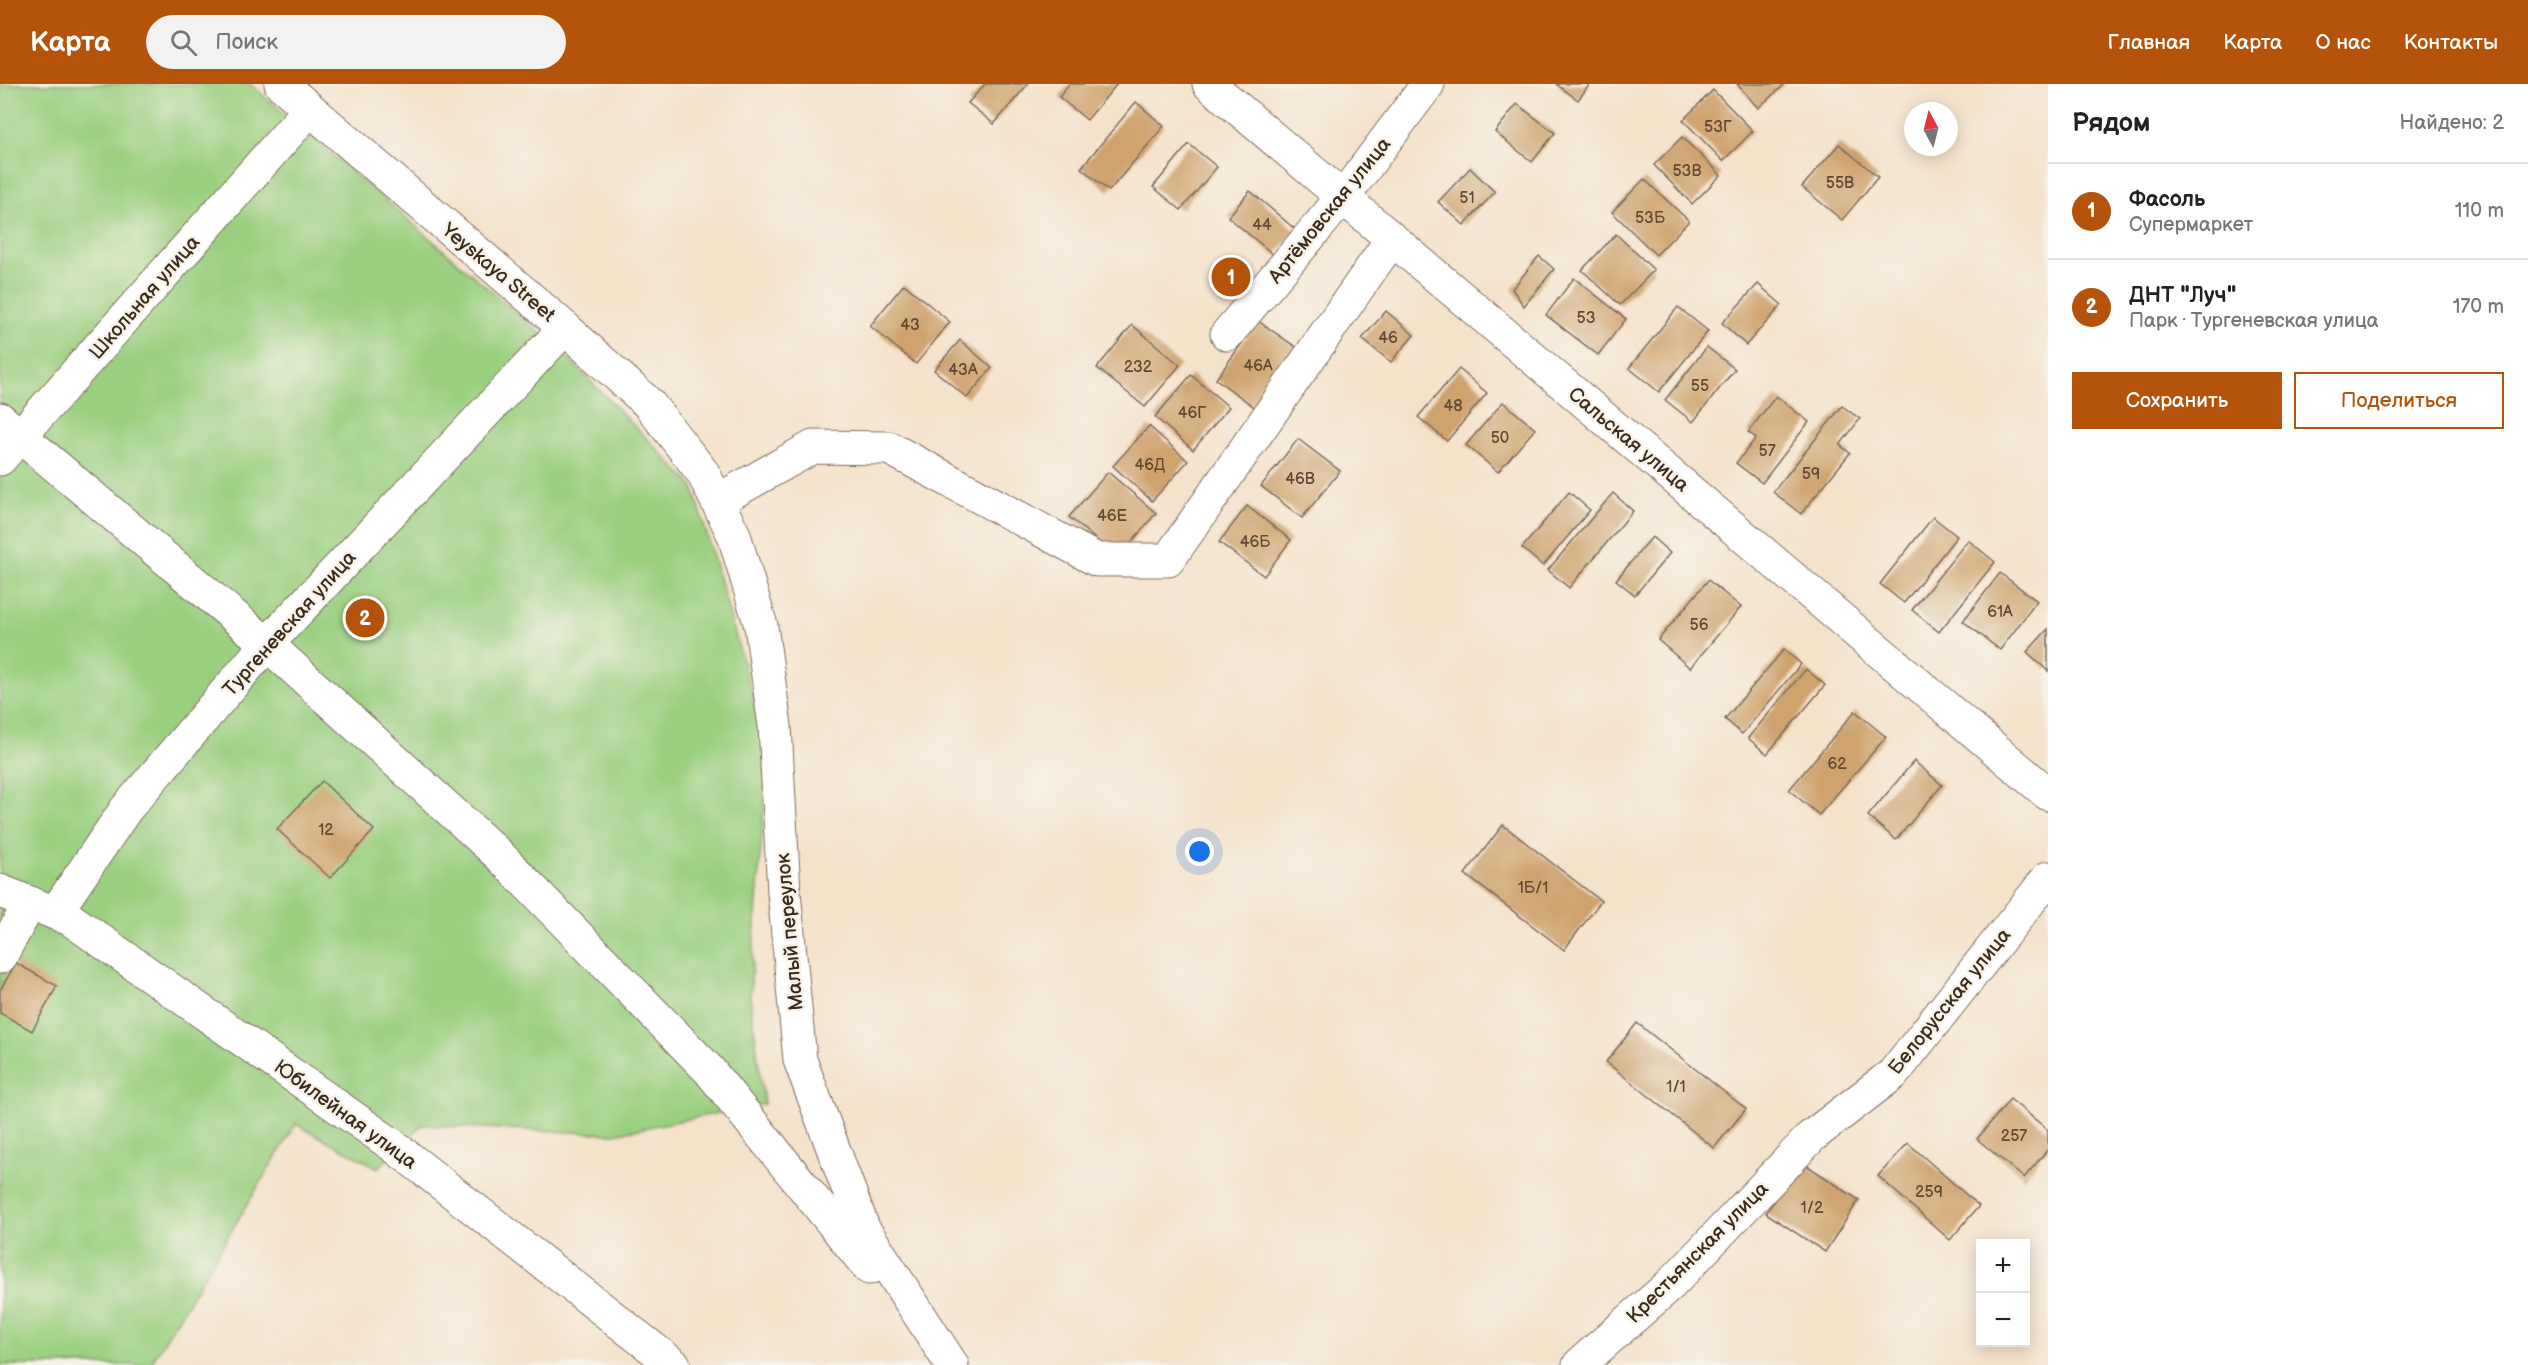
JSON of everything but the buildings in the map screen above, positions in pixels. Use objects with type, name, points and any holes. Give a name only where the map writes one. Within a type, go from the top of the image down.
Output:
[{"type":"street","name":"Yeyskaya Street","points":[[281,84],[298,122],[554,339],[649,404],[710,487]]},
{"type":"street","name":"Сальская улица","points":[[1209,84],[2048,794]]},
{"type":"street","name":"Артёмовская улица","points":[[1227,334],[1343,197],[1428,84]]},
{"type":"street","name":"Школьная улица","points":[[7,438],[298,122]]},
{"type":"street","points":[[710,487],[813,447],[889,447],[1097,560],[1168,560],[1392,239]]},
{"type":"street","name":"Тургеневская улица","points":[[0,957],[267,644],[554,339]]},
{"type":"street","points":[[7,438],[267,644],[498,854],[709,1070],[947,1365]]},
{"type":"street","name":"Малый переулок","points":[[710,487],[734,535],[761,626],[775,726],[784,892],[800,1060],[863,1228],[952,1365]]},
{"type":"street","name":"Белорусская улица","points":[[1812,1136],[1893,1074],[2048,878]]},
{"type":"street","name":"Юбилейная улица","points":[[0,891],[70,919],[391,1144],[674,1365]]},
{"type":"street","name":"Крестьянская улица","points":[[1579,1365],[1671,1284],[1812,1136]]},
{"type":"green space","points":[[0,84],[250,84],[562,352],[693,486],[768,750],[750,997],[764,1104],[614,1134],[422,1125],[378,1168],[296,1124],[150,1365],[0,1365]]},
{"type":"place","name":"Фасоль","points":[[1231,277]]},
{"type":"place","name":"ДНТ \"Луч\"","points":[[365,618]]}]
